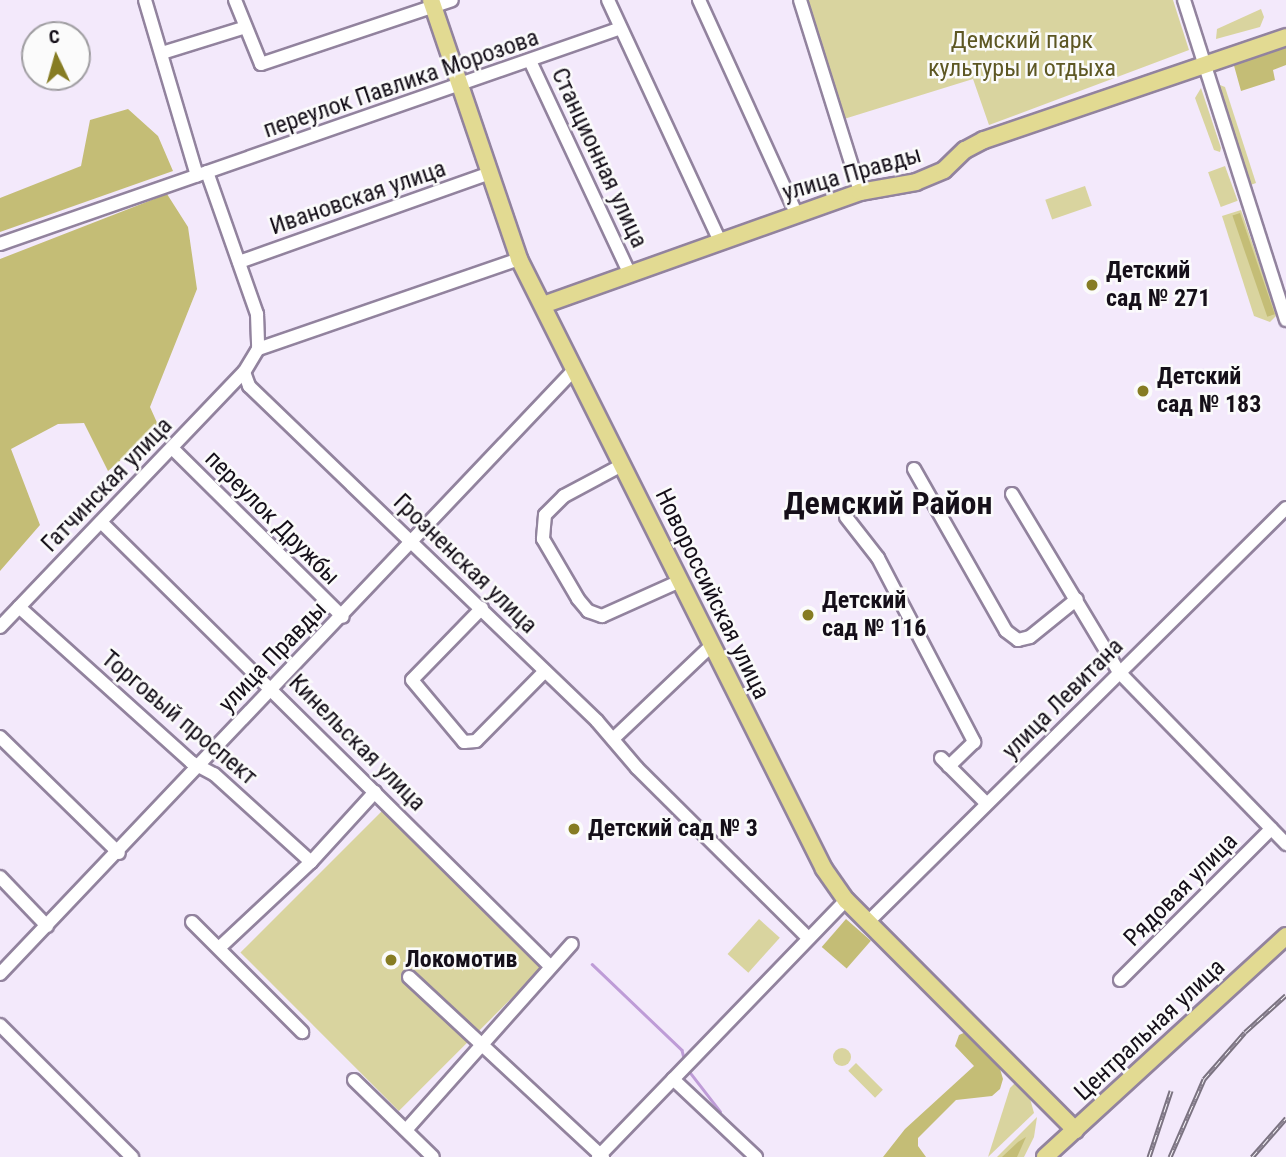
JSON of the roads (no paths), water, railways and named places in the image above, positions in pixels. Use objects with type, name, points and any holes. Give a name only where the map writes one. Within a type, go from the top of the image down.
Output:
[{"type":"main road","name":"Новороссийская улица","points":[[432,3],[519,259],[790,805],[846,900],[869,920],[1075,1130]]},
{"type":"main road","name":"улица Правды","points":[[543,305],[796,213],[860,192],[899,187],[927,178],[984,140],[1286,37]]},
{"type":"main road","name":"Центральная улица","points":[[1045,1157],[1286,936]]},
{"type":"street","points":[[145,0],[202,174],[239,262],[257,314],[258,349],[244,372]]},
{"type":"street","points":[[235,0],[257,62],[266,64],[432,3],[452,0]]},
{"type":"street","points":[[608,0],[618,29],[719,240]]},
{"type":"street","points":[[699,0],[796,213]]},
{"type":"street","points":[[800,0],[860,192]]},
{"type":"street","points":[[1184,0],[1286,320]]},
{"type":"street","points":[[162,54],[243,28]]},
{"type":"street","name":"переулок Павлика Морозова","points":[[0,244],[531,62],[618,29]]},
{"type":"street","name":"Станционная улица","points":[[531,62],[629,272]]},
{"type":"street","name":"Ивановская улица","points":[[239,262],[490,173]]},
{"type":"street","points":[[258,349],[519,259]]},
{"type":"street","name":"улица Правды","points":[[0,974],[119,853],[575,369]]},
{"type":"street","name":"Гатчинская улица","points":[[0,627],[244,372]]},
{"type":"street","name":"Грозненская улица","points":[[244,372],[253,391],[482,608],[808,938]]},
{"type":"street","name":"переулок Дружбы","points":[[172,448],[343,617]]},
{"type":"street","points":[[622,465],[564,496],[545,515],[543,539],[578,599],[588,611],[602,616],[680,581]]},
{"type":"street","points":[[914,469],[1006,631],[1018,640],[1030,636],[1077,599]]},
{"type":"street","points":[[1012,494],[1119,672],[1286,844]]},
{"type":"street","name":"улица Левитана","points":[[869,920],[1286,508]]},
{"type":"street","points":[[846,517],[878,558],[974,742],[945,762],[986,803]]},
{"type":"street","name":"Кинельская улица","points":[[101,522],[274,689],[550,966]]},
{"type":"street","name":"Торговый проспект","points":[[19,607],[312,862]]},
{"type":"street","points":[[482,608],[412,680],[415,689],[464,742],[476,741],[545,671]]},
{"type":"street","points":[[613,739],[712,645]]},
{"type":"street","points":[[0,737],[119,853]]},
{"type":"street","points":[[219,948],[312,862],[374,792]]},
{"type":"street","name":"Рядовая улица","points":[[1121,980],[1271,829]]},
{"type":"street","points":[[0,877],[47,926]]},
{"type":"street","points":[[409,977],[600,1156],[846,900]]},
{"type":"street","points":[[192,922],[302,1032]]},
{"type":"street","points":[[406,1130],[482,1048],[550,966],[572,944]]},
{"type":"street","points":[[0,1025],[132,1157]]},
{"type":"street","points":[[673,1079],[756,1157]]},
{"type":"street","points":[[354,1080],[433,1157]]},
{"type":"waterway","points":[[592,964],[682,1050],[685,1062]]},
{"type":"waterway","points":[[689,1071],[720,1111]]},
{"type":"railway","points":[[1170,1157],[1204,1079],[1245,1032],[1286,995]]},
{"type":"railway","points":[[1149,1157],[1171,1091]]},
{"type":"railway","points":[[1252,1157],[1286,1118]]},
{"type":"place","name":"Детский сад № 271","points":[[1092,285]]},
{"type":"place","name":"Детский сад № 183","points":[[1143,391]]},
{"type":"place","name":"Детский сад № 116","points":[[808,615]]},
{"type":"place","name":"Детский сад № 3","points":[[574,829]]},
{"type":"place","name":"Локомотив","points":[[391,960]]},
{"type":"district","name":"Демский Район","points":[[888,503]]},
{"type":"park label","name":"Демский парк культуры и отдыха","points":[[1022,55]]}]
